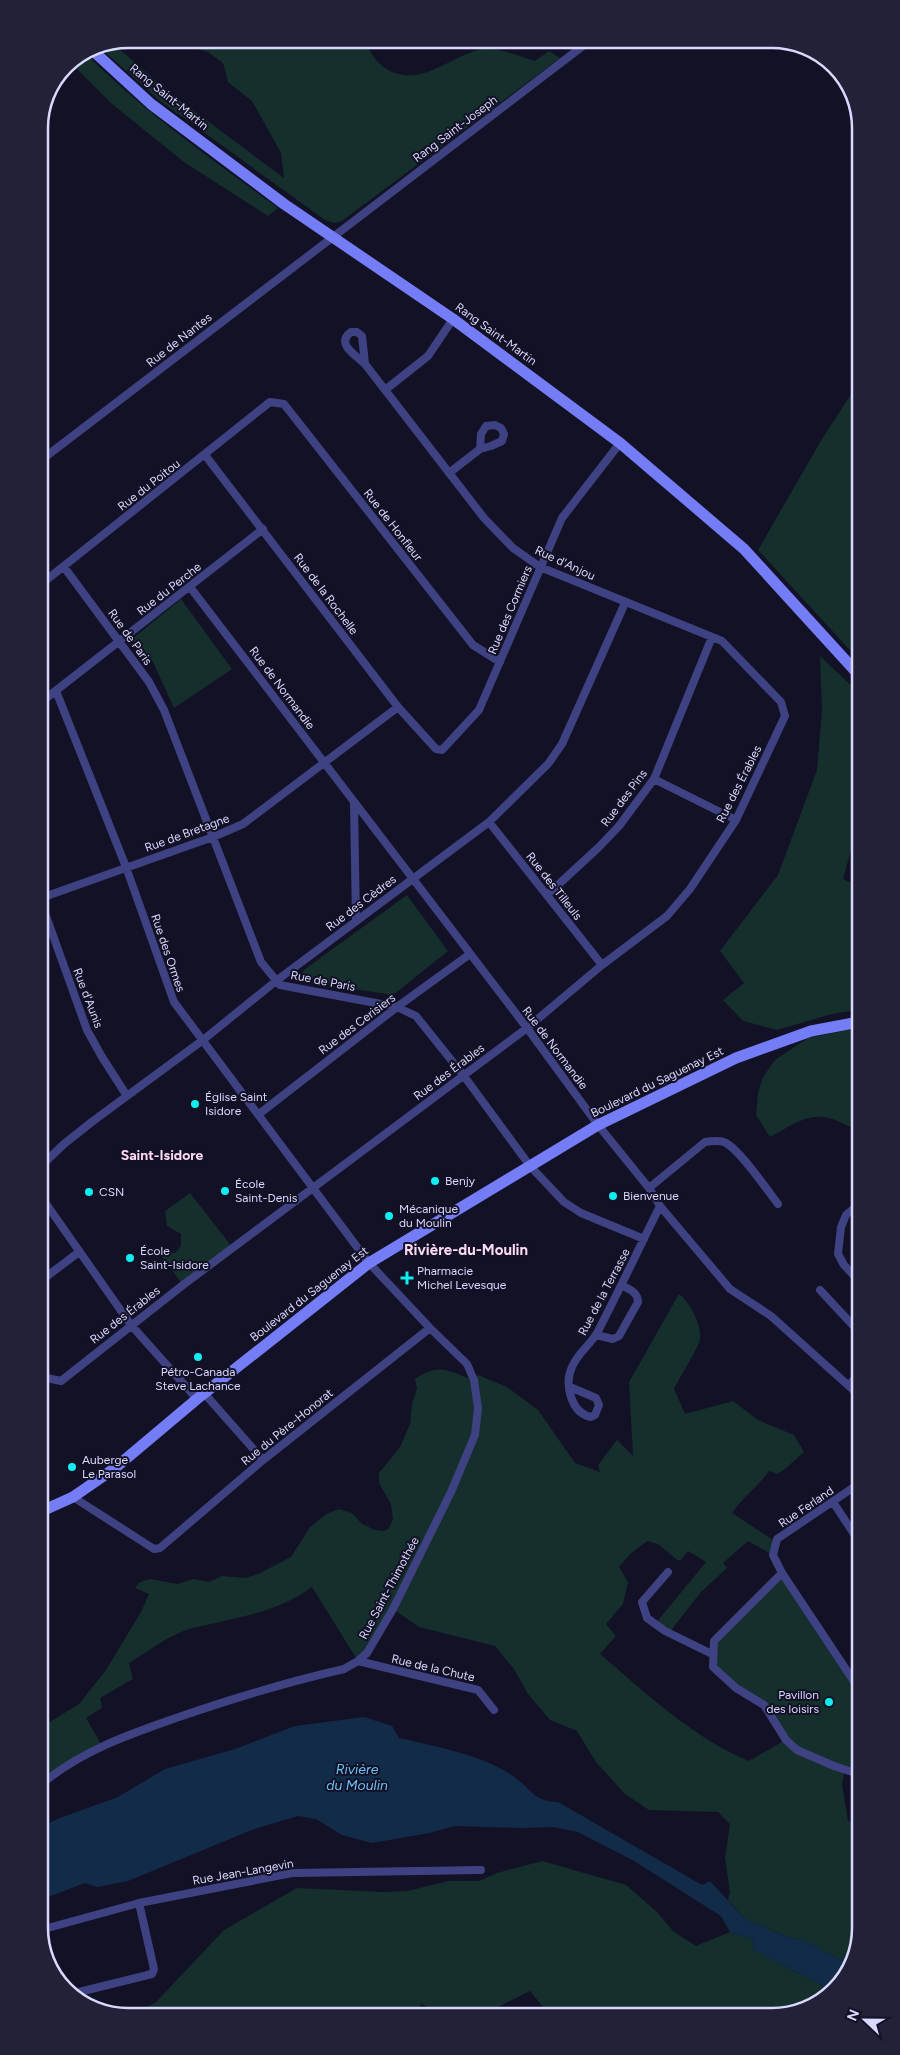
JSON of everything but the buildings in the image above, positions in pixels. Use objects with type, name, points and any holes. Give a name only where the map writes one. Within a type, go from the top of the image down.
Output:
[{"type":"street","name":"Rang Saint-Joseph","points":[[332,237],[580,48]]},
{"type":"street","name":"Rang Saint-Martin","points":[[97,54],[151,104],[284,204],[453,320],[620,443],[744,549],[852,667]]},
{"type":"street","name":"Rue de Nantes","points":[[48,455],[332,237]]},
{"type":"street","points":[[385,390],[428,356],[453,320]]},
{"type":"street","name":"Rue d'Anjou","points":[[365,364],[484,518],[514,548],[540,567],[722,641],[734,651],[781,702]]},
{"type":"street","name":"Rue du Poitou","points":[[48,579],[270,402]]},
{"type":"street","name":"Rue de Honfleur","points":[[270,402],[284,404],[473,645],[500,662]]},
{"type":"street","name":"Rue des Cormiers","points":[[432,745],[436,750],[442,750],[479,710],[562,518],[620,443]]},
{"type":"street","points":[[449,473],[480,449]]},
{"type":"street","name":"Rue de la Rochelle","points":[[205,455],[398,707],[432,745]]},
{"type":"street","name":"Rue du Perche","points":[[48,696],[263,529]]},
{"type":"street","name":"Rue de Paris","points":[[64,566],[149,682],[164,710],[262,962],[276,981],[280,985],[397,1007],[416,1016],[464,1076],[530,1166],[564,1202],[575,1210],[644,1239]]},
{"type":"street","name":"Rue de Normandie","points":[[190,587],[527,1028],[598,1125],[649,1188],[660,1206],[730,1289],[771,1316],[852,1388]]},
{"type":"street","name":"Rue des Cèdres","points":[[48,1159],[64,1144],[203,1040],[276,981],[489,822],[548,764],[562,744],[626,602]]},
{"type":"street","name":"Rue des Pins","points":[[547,895],[612,833],[654,779],[712,637]]},
{"type":"street","name":"Rue des Ormes","points":[[56,691],[126,867],[174,1002],[369,1263]]},
{"type":"street","name":"Rue des Érables","points":[[48,1378],[61,1381],[131,1324],[527,1028],[602,965],[667,916],[690,889],[736,820],[785,716],[781,702]]},
{"type":"street","name":"Rue de Bretagne","points":[[48,895],[213,837],[243,824],[398,707]]},
{"type":"street","points":[[654,779],[736,820]]},
{"type":"street","points":[[354,803],[356,922]]},
{"type":"street","name":"Rue des Tilleuls","points":[[489,822],[602,965]]},
{"type":"street","name":"Rue d'Aunis","points":[[48,922],[86,1030],[127,1096]]},
{"type":"street","name":"Rue des Cerisiers","points":[[259,1114],[397,1007],[470,954]]},
{"type":"street","name":"Boulevard du Saguenay Est","points":[[48,1508],[73,1497],[115,1468],[201,1396],[369,1263],[598,1125],[736,1058],[811,1031],[852,1023]]},
{"type":"street","points":[[649,1188],[704,1142],[714,1140],[725,1142],[735,1150],[778,1204]]},
{"type":"street","name":"Rue de la Terrasse","points":[[570,1386],[571,1367],[596,1335],[660,1206]]},
{"type":"street","points":[[48,1207],[78,1252],[131,1324],[262,1460]]},
{"type":"street","points":[[852,1210],[846,1215],[841,1227],[838,1254],[844,1265],[852,1274]]},
{"type":"street","points":[[48,1275],[78,1252]]},
{"type":"street","name":"Rue Saint-Thimothée","points":[[48,1779],[102,1746],[241,1695],[344,1669],[367,1653],[393,1609],[451,1492],[475,1435],[478,1408],[474,1380],[467,1364],[369,1263]]},
{"type":"street","points":[[596,1335],[613,1339],[620,1336],[635,1309],[638,1297],[634,1292],[621,1285]]},
{"type":"street","points":[[820,1290],[852,1324]]},
{"type":"street","name":"Rue du Père-Honorat","points":[[73,1497],[154,1549],[160,1548],[262,1460],[430,1328]]},
{"type":"street","points":[[849,1385],[852,1382]]},
{"type":"street","name":"Rue Ferland","points":[[782,1573],[773,1555],[777,1539],[852,1489]]},
{"type":"street","points":[[833,1502],[852,1531]]},
{"type":"street","points":[[668,1572],[642,1602],[647,1618],[665,1631],[712,1654]]},
{"type":"street","points":[[852,1678],[782,1573],[714,1641],[713,1667],[736,1688],[764,1705],[786,1740],[796,1750],[852,1772]]},
{"type":"street","name":"Rue de la Chute","points":[[358,1661],[478,1690],[494,1710]]},
{"type":"street","name":"Rue Jean-Langevin","points":[[48,1928],[139,1903],[292,1873],[480,1870]]},
{"type":"street","points":[[80,1992],[152,1974],[154,1969],[139,1903]]},
{"type":"green space","points":[[194,48],[368,48],[381,65],[390,71],[402,75],[424,73],[467,54],[485,49],[507,52],[535,61],[549,51],[560,58],[342,221],[334,223],[325,220],[159,100],[104,52],[119,49],[170,93],[284,178],[281,153],[252,101],[228,82],[223,63],[208,52]]},
{"type":"green space","points":[[90,58],[154,114],[278,208],[268,216],[184,162],[112,104],[75,67],[83,61]]},
{"type":"green space","points":[[852,393],[852,652],[758,550],[822,439]]},
{"type":"green space","points":[[181,599],[232,669],[174,708],[153,662],[131,640]]},
{"type":"green space","points":[[820,656],[852,686],[852,846],[843,879],[852,883],[852,1011],[832,1014],[777,1030],[743,1021],[723,1000],[744,983],[720,951],[778,875],[817,770],[822,710]]},
{"type":"green space","points":[[407,895],[448,951],[393,995],[308,982],[299,977],[305,969]]},
{"type":"green space","points":[[852,1029],[852,1127],[829,1118],[813,1117],[798,1122],[770,1137],[756,1115],[758,1093],[763,1077],[775,1060],[808,1038]]},
{"type":"green space","points":[[190,1193],[233,1248],[183,1285],[158,1252],[175,1253],[181,1246],[181,1234],[167,1226],[165,1211]]},
{"type":"green space","points":[[679,1294],[687,1302],[694,1314],[700,1334],[699,1344],[674,1389],[685,1414],[733,1401],[758,1420],[794,1435],[804,1452],[777,1474],[769,1471],[732,1513],[776,1542],[773,1555],[748,1541],[723,1563],[727,1568],[701,1592],[669,1633],[655,1624],[706,1562],[688,1551],[681,1560],[677,1560],[658,1544],[647,1541],[629,1555],[619,1567],[628,1582],[623,1604],[606,1624],[616,1636],[600,1654],[689,1727],[728,1751],[749,1761],[785,1740],[770,1713],[713,1667],[714,1641],[782,1573],[852,1678],[852,1772],[845,1770],[842,1784],[848,1821],[852,1822],[852,1927],[851,1943],[844,1962],[805,1941],[783,1935],[745,1919],[728,1900],[730,1892],[725,1858],[730,1824],[718,1812],[649,1810],[625,1794],[596,1762],[577,1731],[550,1720],[528,1694],[514,1669],[495,1646],[419,1627],[393,1609],[358,1661],[312,1587],[299,1596],[270,1609],[184,1631],[129,1663],[133,1679],[100,1698],[102,1708],[86,1718],[102,1746],[48,1780],[48,1723],[79,1704],[106,1670],[141,1612],[149,1594],[135,1588],[140,1582],[150,1579],[178,1584],[193,1579],[209,1582],[222,1576],[246,1578],[260,1573],[291,1557],[310,1527],[326,1514],[339,1509],[352,1513],[362,1524],[375,1530],[385,1531],[389,1528],[393,1519],[391,1504],[379,1483],[379,1473],[400,1447],[410,1424],[412,1404],[417,1389],[415,1379],[437,1369],[451,1371],[473,1380],[478,1375],[507,1387],[538,1410],[575,1463],[600,1472],[598,1465],[617,1440],[633,1456],[629,1382]]},
{"type":"green space","points":[[542,1861],[626,1885],[657,1912],[673,1931],[696,1946],[730,1932],[752,1939],[754,1950],[825,1987],[817,1994],[798,2003],[772,2008],[544,2008],[530,1991],[497,2008],[429,2007],[421,2004],[419,2007],[147,2007],[156,2002],[224,1930],[297,1888],[383,1892],[407,1891],[449,1881],[479,1881],[497,1873]]},
{"type":"water","name":"Rivière du Moulin","points":[[364,1717],[392,1726],[399,1738],[458,1752],[487,1762],[513,1776],[533,1794],[543,1800],[558,1802],[702,1885],[710,1881],[745,1919],[783,1935],[805,1941],[844,1962],[842,1967],[825,1987],[754,1950],[752,1939],[730,1932],[721,1916],[634,1861],[578,1832],[553,1827],[455,1826],[429,1833],[372,1843],[342,1835],[316,1819],[298,1816],[254,1829],[128,1881],[97,1887],[85,1883],[48,1897],[48,1824],[118,1797],[165,1769],[235,1749],[295,1726]]},
{"type":"place","name":"Église Saint Isidore","points":[[195,1104]]},
{"type":"place","name":"Benjy","points":[[435,1181]]},
{"type":"place","name":"École Saint-Denis","points":[[225,1191]]},
{"type":"place","name":"CSN","points":[[89,1192]]},
{"type":"place","name":"Bienvenue","points":[[613,1196]]},
{"type":"place","name":"Mécanique du Moulin","points":[[389,1216]]},
{"type":"place","name":"École Saint-Isidore","points":[[130,1258]]},
{"type":"place","name":"Pharmacie Michel Levesque","points":[[407,1278]]},
{"type":"place","name":"Pétro-Canada Steve Lachance","points":[[198,1357]]},
{"type":"place","name":"Auberge Le Parasol","points":[[72,1467]]},
{"type":"place","name":"Pavillon des loisirs","points":[[829,1702]]},
{"type":"district","name":"Saint-Isidore","points":[[162,1155]]},
{"type":"district","name":"Rivière-du-Moulin","points":[[466,1250]]}]
